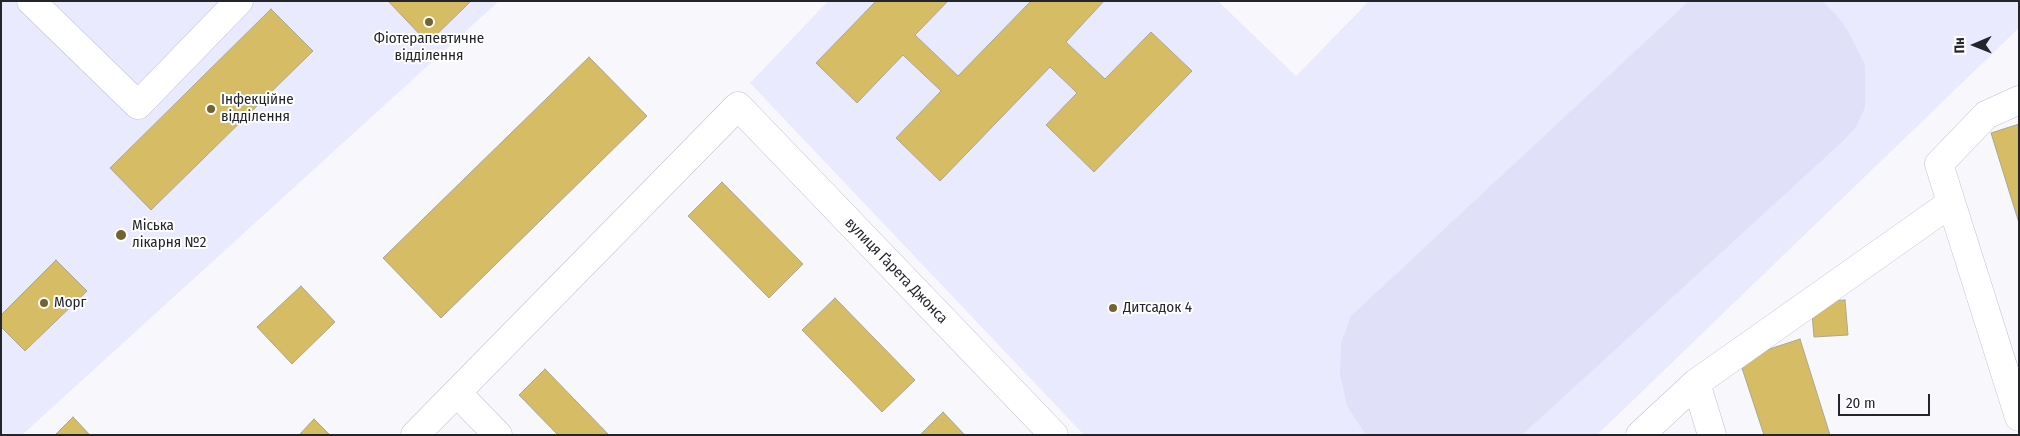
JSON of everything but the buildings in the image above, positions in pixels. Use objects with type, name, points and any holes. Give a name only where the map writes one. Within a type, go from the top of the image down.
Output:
[{"type":"street","points":[[31,1],[138,105],[239,1]]},
{"type":"street","points":[[2019,100],[1986,115],[1939,164],[2019,417]]},
{"type":"street","name":"вулиця Ґарета Джонса","points":[[457,393],[738,106],[1054,435]]},
{"type":"street","points":[[1640,435],[1696,382],[1951,204]]},
{"type":"street","points":[[1696,382],[1712,435]]},
{"type":"street","points":[[415,435],[457,393],[498,435]]},
{"type":"shaded area","name":"Міська лікарня №2","points":[[1,1],[388,1],[428,43],[471,1],[499,1],[22,435],[1,435],[1,327],[26,351],[86,291],[1,315]],"holes":[[[271,9],[313,52],[151,210],[110,167]]]},
{"type":"shaded area","points":[[828,1],[876,1],[816,63],[857,103],[903,55],[941,91],[896,138],[939,180],[1050,67],[1077,93],[1046,126],[1094,172],[1192,71],[1151,32],[1105,79],[1066,42],[1104,1],[1218,1],[1296,76],[1369,1],[2019,1],[2019,28],[1597,435],[1084,435],[750,83]]},
{"type":"shaded area","points":[[948,1],[1031,1],[958,76],[915,35]]},
{"type":"shaded area","points":[[1689,1],[1822,1],[1838,17],[1848,31],[1865,65],[1865,107],[1856,127],[1522,435],[1366,435],[1347,406],[1340,374],[1341,343],[1351,316]]},
{"type":"place","name":"Фіотерапевтичне відділення","points":[[429,22]]},
{"type":"place","name":"Інфекційне відділення","points":[[211,109]]},
{"type":"place","name":"Міська лікарня №2","points":[[121,235]]},
{"type":"place","name":"Морг","points":[[44,303]]},
{"type":"place","name":"Дитсадок 4","points":[[1113,308]]}]
